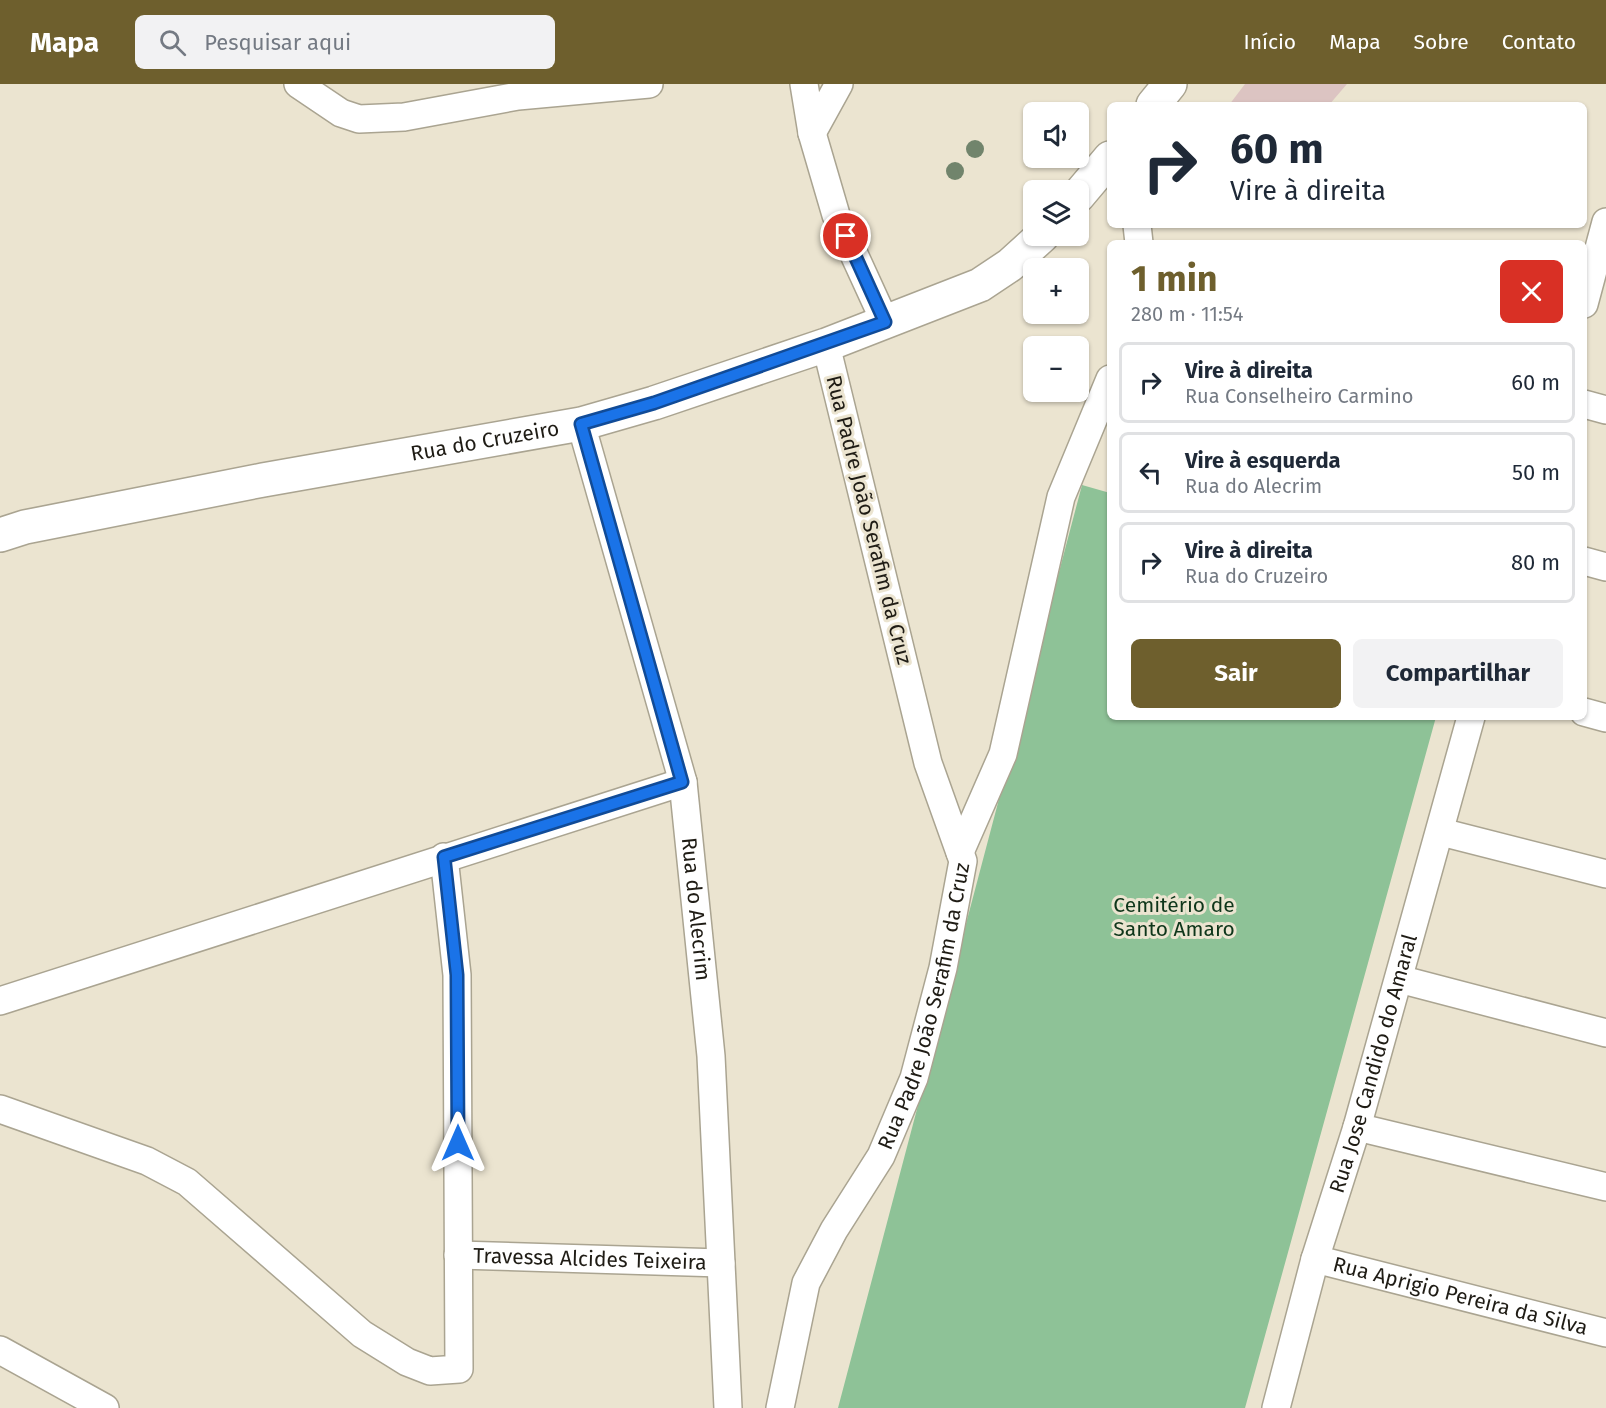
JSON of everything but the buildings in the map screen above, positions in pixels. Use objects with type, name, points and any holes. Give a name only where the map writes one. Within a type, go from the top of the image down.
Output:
[{"type":"main road","points":[[1155,102],[1170,84]]},
{"type":"main road","points":[[1089,184],[1107,164]]},
{"type":"main road","name":"Rua do Cruzeiro","points":[[0,535],[25,527],[264,480],[581,424],[654,403],[826,345],[980,285],[1011,265],[1031,246]]},
{"type":"street","points":[[298,84],[341,113],[359,119],[404,117],[518,96],[649,84]]},
{"type":"street","points":[[804,84],[812,133],[836,215],[885,322]]},
{"type":"street","points":[[812,133],[839,84]]},
{"type":"street","points":[[1587,296],[1600,263],[1606,222]]},
{"type":"street","name":"Rua Padre João Serafim da Cruz","points":[[780,1408],[806,1283],[834,1230],[881,1156],[914,1078],[943,968],[963,861],[928,763],[826,345]]},
{"type":"street","points":[[960,852],[1003,754],[1061,497],[1107,387]]},
{"type":"street","points":[[1587,405],[1606,410]]},
{"type":"street","name":"Rua do Alecrim","points":[[581,424],[682,782],[711,1056],[728,1408]]},
{"type":"street","points":[[1587,562],[1606,567]]},
{"type":"street","points":[[1587,713],[1606,718]]},
{"type":"street","name":"Rua Jose Candido do Amaral","points":[[1282,1407],[1315,1259],[1357,1127],[1441,832],[1470,720]]},
{"type":"street","points":[[0,1001],[682,782]]},
{"type":"street","points":[[1441,832],[1606,874]]},
{"type":"street","points":[[0,1109],[147,1161],[187,1182],[362,1334],[407,1362],[430,1371],[459,1369],[457,975],[444,857]]},
{"type":"street","points":[[1399,980],[1606,1033]]},
{"type":"street","points":[[1357,1127],[1606,1187]]},
{"type":"street","name":"Travessa Alcides Teixeira","points":[[458,1255],[721,1263]]},
{"type":"street","name":"Rua Aprigio Pereira da Silva","points":[[1315,1259],[1606,1333]]},
{"type":"street","points":[[0,1350],[105,1408]]},
{"type":"green space","name":"Cemitério de Santo Amaro","points":[[1082,485],[1107,492],[1107,720],[1435,720],[1245,1408],[838,1408]]},
{"type":"route","points":[[458,1143],[457,975],[444,857],[682,782],[581,424],[654,403],[826,345],[885,322],[846,236]]}]
